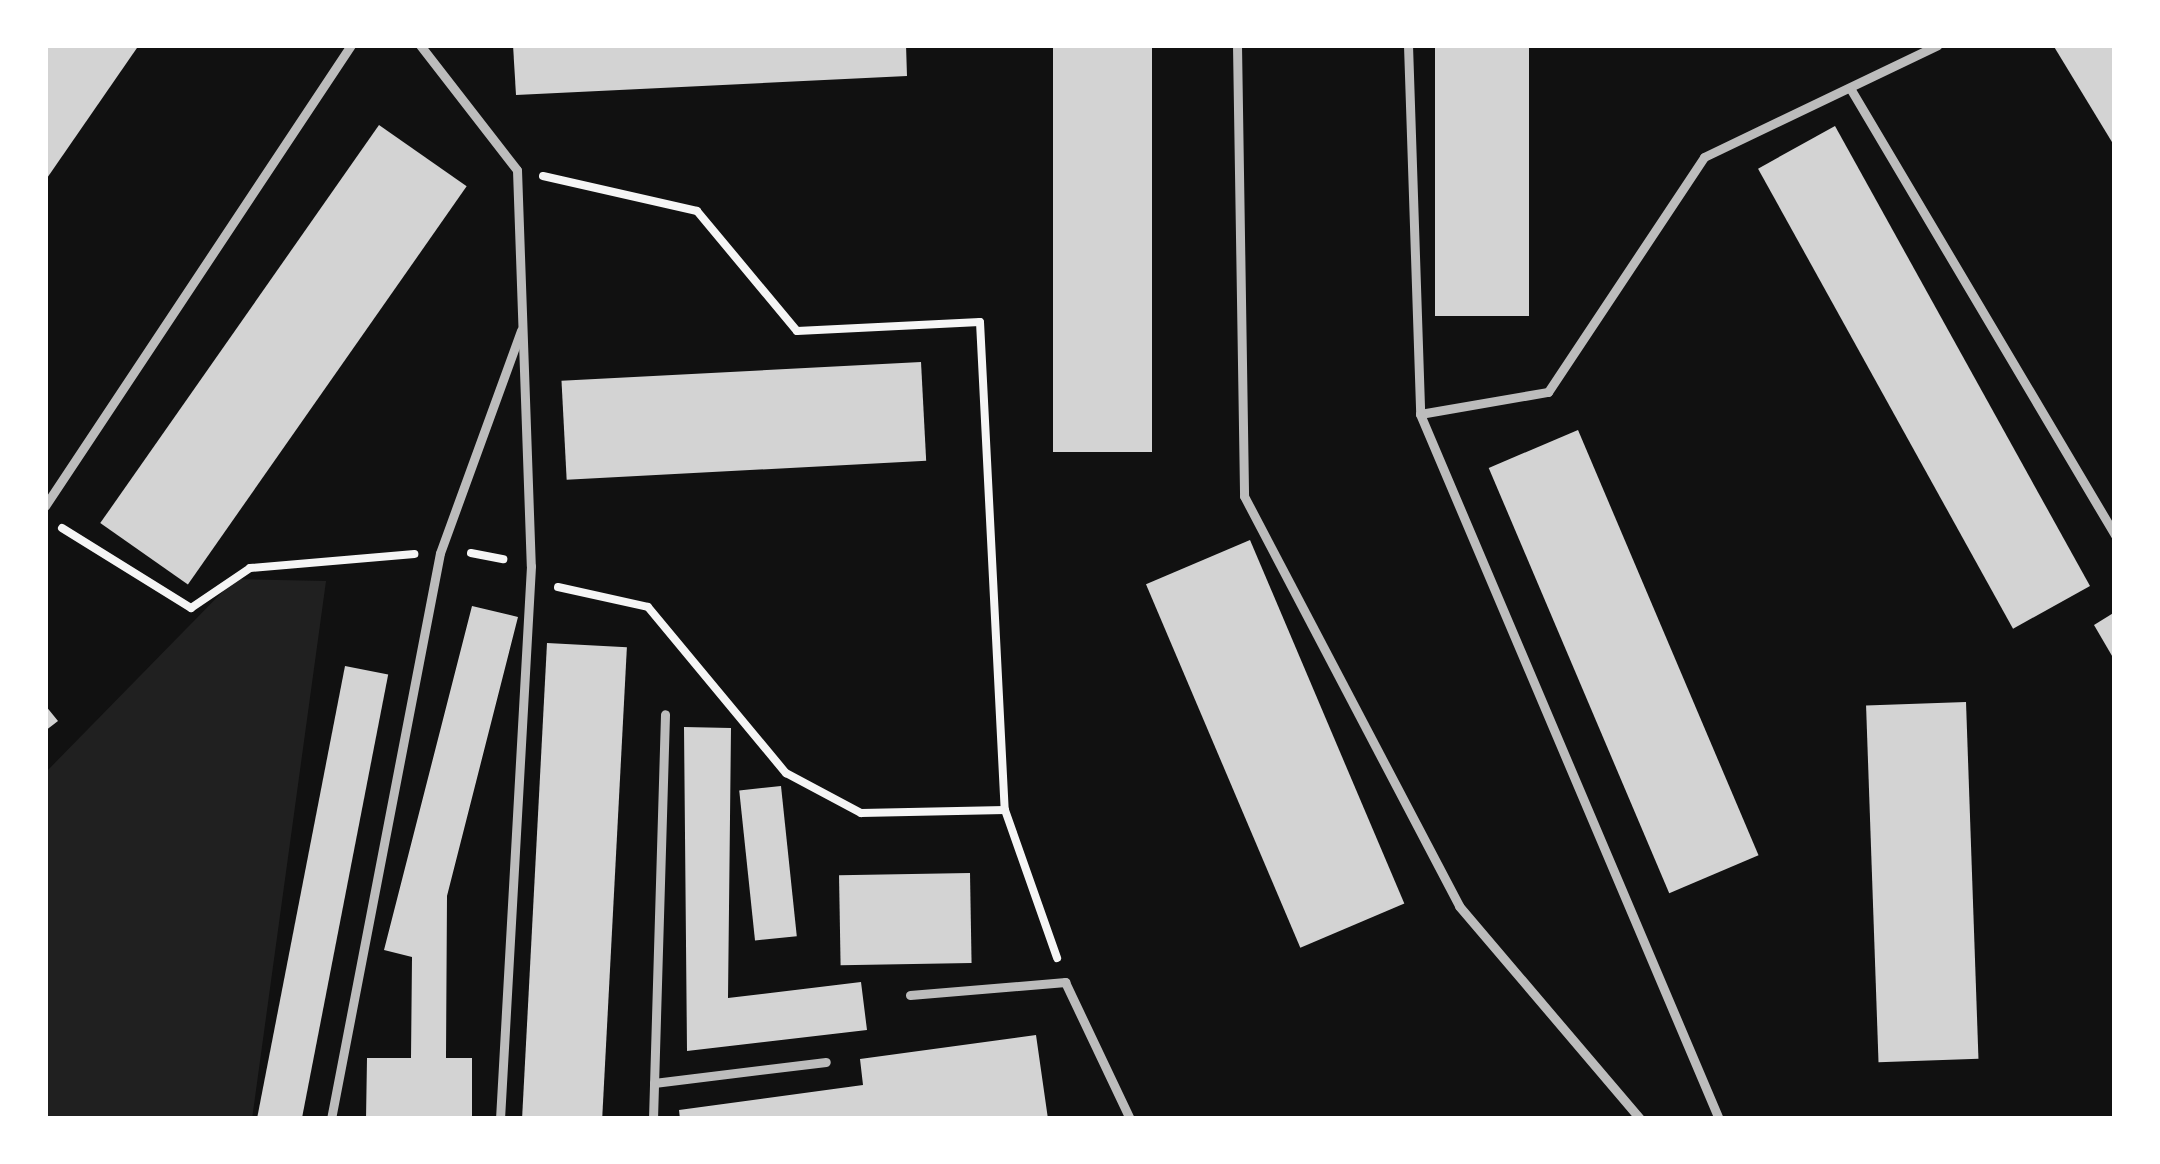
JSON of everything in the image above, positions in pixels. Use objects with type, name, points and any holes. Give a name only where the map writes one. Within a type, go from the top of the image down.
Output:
[{"type":"lane","points":[[45,506],[351,45]]},
{"type":"lane","points":[[420,45],[517,170],[532,566],[500,1119]]},
{"type":"lane","points":[[1237,45],[1244,496],[1459,906],[1640,1119]]},
{"type":"lane","points":[[1408,45],[1420,414],[1719,1119]]},
{"type":"lane","points":[[1420,414],[1548,392],[1704,157],[1938,45]]},
{"type":"lane","points":[[1850,88],[2115,535]]},
{"type":"lane","points":[[331,1119],[440,553],[523,325]]},
{"type":"lane","points":[[653,1119],[665,714]]},
{"type":"lane","points":[[910,995],[1065,982],[1130,1119]]},
{"type":"lane","points":[[654,1083],[826,1062]]},
{"type":"path","points":[[517,170],[697,211],[797,331],[980,322],[1005,810],[1065,982]]},
{"type":"path","points":[[45,518],[191,608],[250,568],[440,553],[532,566],[559,588],[648,607],[786,773],[861,813],[1005,810]]},
{"type":"shaded area","points":[[235,579],[326,581],[252,1119],[45,1119],[45,773]]},
{"type":"building","points":[[45,45],[139,45],[45,181]]},
{"type":"building","points":[[513,45],[906,45],[907,76],[516,95]]},
{"type":"building","points":[[1053,45],[1152,45],[1152,452],[1053,452]]},
{"type":"building","points":[[1435,45],[1529,45],[1529,316],[1435,316]]},
{"type":"building","points":[[2053,45],[2115,45],[2115,147]]},
{"type":"building","points":[[379,125],[467,186],[188,584],[100,523]]},
{"type":"building","points":[[1835,126],[2090,586],[2013,629],[1758,169]]},
{"type":"building","points":[[921,362],[926,461],[567,480],[561,381]]},
{"type":"building","points":[[1578,430],[1759,855],[1669,893],[1489,468]]},
{"type":"building","points":[[1250,540],[1404,904],[1300,948],[1146,584]]},
{"type":"building","points":[[472,606],[518,617],[447,896],[446,1058],[472,1058],[472,1119],[366,1119],[367,1058],[411,1058],[412,957],[384,950]]},
{"type":"building","points":[[2115,612],[2115,661],[2094,625]]},
{"type":"building","points":[[547,643],[627,647],[602,1119],[522,1118]]},
{"type":"building","points":[[345,666],[388,674],[302,1119],[257,1119]]},
{"type":"building","points":[[1966,702],[1978,1059],[1879,1062],[1866,705]]},
{"type":"building","points":[[45,705],[58,721],[45,731]]},
{"type":"building","points":[[684,727],[731,728],[728,998],[861,982],[867,1030],[687,1051]]},
{"type":"building","points":[[781,786],[797,936],[755,941],[739,790]]},
{"type":"building","points":[[970,873],[972,963],[841,965],[839,875]]},
{"type":"building","points":[[1036,1035],[1048,1119],[680,1119],[679,1110],[863,1085],[860,1059]]}]
